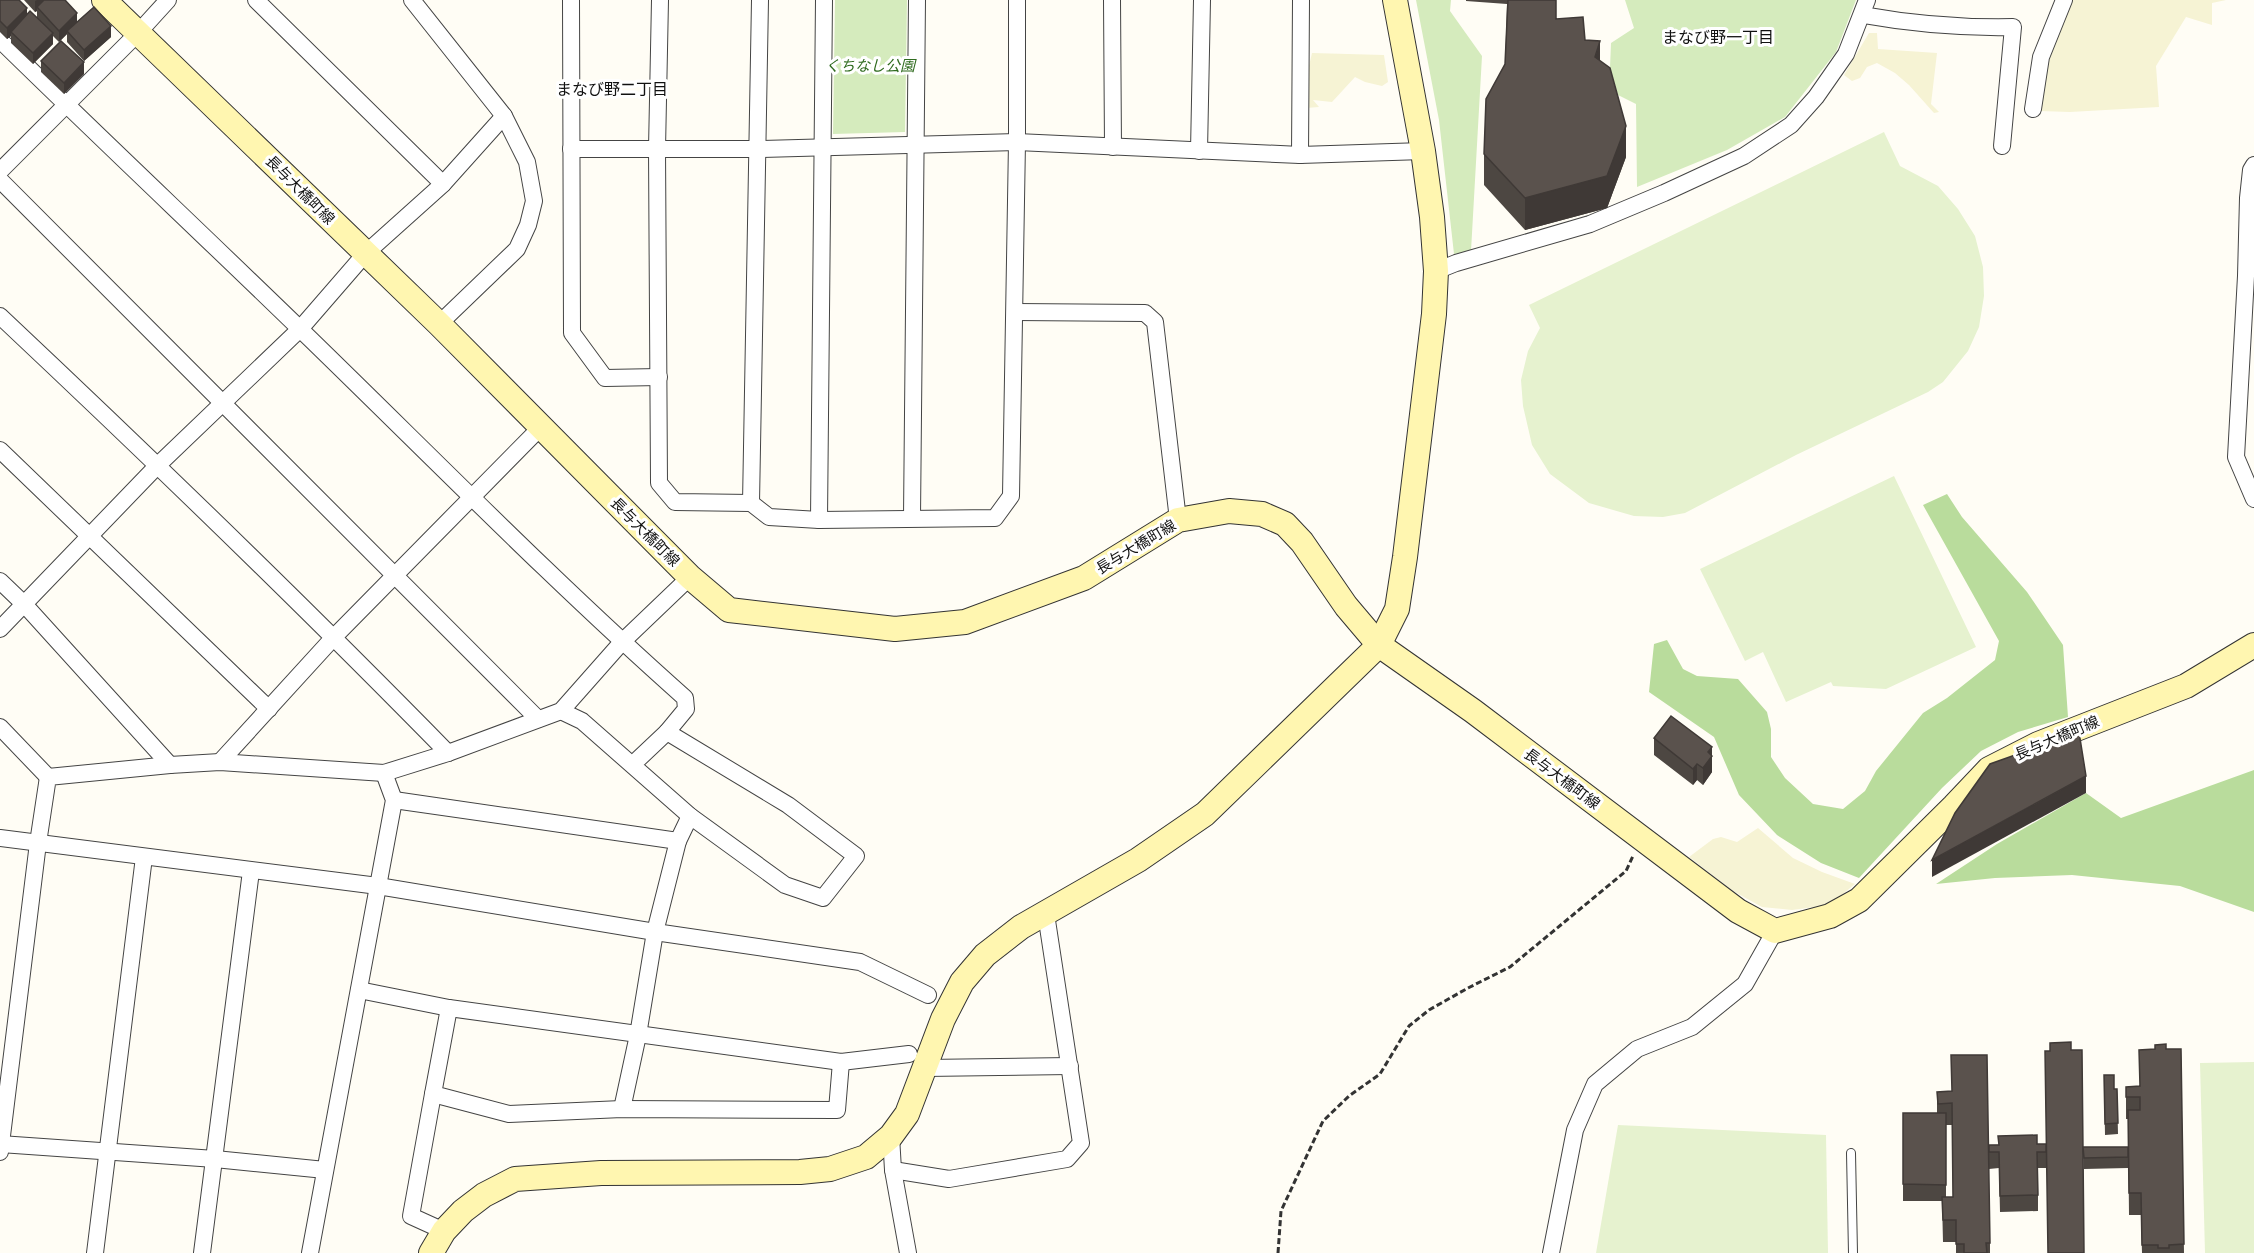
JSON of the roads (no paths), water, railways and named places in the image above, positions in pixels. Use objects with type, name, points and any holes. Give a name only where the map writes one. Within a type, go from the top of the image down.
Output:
[{"type":"main road","name":"長与大橋町線","points":[[104,0],[439,324],[690,577],[729,610],[895,629],[965,622],[1084,578],[1178,520],[1229,511],[1262,514],[1285,524],[1302,542],[1346,606],[1379,645],[1473,711],[1738,911],[1775,931],[1830,916],[1859,900],[1989,769],[2038,744],[2186,686],[2254,645]]},
{"type":"main road","points":[[431,1253],[444,1231],[463,1211],[484,1195],[515,1179],[601,1173],[800,1172],[830,1169],[866,1157],[891,1136],[907,1114],[917,1061],[943,1019],[962,982],[985,955],[1021,927],[1138,861],[1205,814],[1379,645],[1397,609],[1434,314],[1436,272],[1432,217],[1423,151],[1395,0]]},
{"type":"street","points":[[0,171],[168,0]]},
{"type":"street","points":[[256,0],[443,184]]},
{"type":"street","points":[[412,0],[504,116],[527,162],[534,201],[528,225],[517,249],[439,324]]},
{"type":"street","points":[[571,0],[572,333],[605,378],[658,377]]},
{"type":"street","points":[[660,0],[657,149],[659,483],[675,502],[751,503],[769,517],[819,520],[995,518],[1011,496],[1017,0]]},
{"type":"street","points":[[751,503],[760,0]]},
{"type":"street","points":[[819,520],[824,0]]},
{"type":"street","points":[[912,518],[917,0]]},
{"type":"street","points":[[1112,0],[1113,147]]},
{"type":"street","points":[[1199,151],[1202,0]]},
{"type":"street","points":[[1300,155],[1301,0]]},
{"type":"street","points":[[2033,109],[2041,57],[2064,0]]},
{"type":"street","points":[[1436,272],[1456,263],[1590,224],[1744,156],[1791,125],[1816,98],[1846,54],[1865,7],[1912,24],[1969,28],[2013,27],[2002,146]]},
{"type":"street","points":[[0,40],[300,328],[472,499],[622,642],[685,698],[686,709],[667,732],[632,765]]},
{"type":"street","points":[[0,628],[158,465],[300,328],[365,254],[443,184],[504,116]]},
{"type":"street","points":[[571,149],[758,149],[1017,142],[1300,155],[1423,151]]},
{"type":"street","points":[[2254,165],[2251,170],[2248,198],[2236,457],[2254,499]]},
{"type":"street","points":[[0,180],[538,719]]},
{"type":"street","points":[[1015,312],[1145,313],[1155,322],[1178,520]]},
{"type":"street","points":[[0,316],[158,465],[334,637],[448,753]]},
{"type":"street","points":[[220,762],[334,637],[541,427]]},
{"type":"street","points":[[0,450],[269,709]]},
{"type":"street","points":[[48,777],[220,762],[384,773],[448,753],[561,711],[622,642],[690,577]]},
{"type":"street","points":[[0,581],[24,604],[170,765]]},
{"type":"street","points":[[561,711],[582,721],[690,816],[785,885],[823,898],[856,856],[788,805],[667,732]]},
{"type":"street","points":[[0,727],[48,777]]},
{"type":"street","points":[[310,1253],[394,800],[384,773]]},
{"type":"street","points":[[48,777],[0,1147],[215,1159],[325,1170]]},
{"type":"street","points":[[394,800],[678,841]]},
{"type":"street","points":[[622,1109],[638,1035],[654,932],[678,841],[690,816]]},
{"type":"street","points":[[0,838],[378,886],[654,932],[860,962],[928,995]]},
{"type":"street","points":[[95,1253],[144,857]]},
{"type":"street","points":[[202,1253],[251,871]]},
{"type":"street","points":[[893,1170],[949,1179],[1067,1159],[1081,1143],[1046,914]]},
{"type":"street","points":[[1551,1253],[1575,1130],[1595,1084],[1637,1049],[1692,1027],[1745,984],[1775,931]]},
{"type":"street","points":[[359,990],[449,1008],[841,1062],[917,1061],[1070,1066]]},
{"type":"street","points":[[444,1231],[411,1216],[449,1008]]},
{"type":"street","points":[[434,1094],[509,1114],[622,1109],[837,1110],[841,1062]]},
{"type":"street","points":[[891,1136],[893,1170],[908,1253]]},
{"type":"lane","points":[[1851,1152],[1853,1253]]},
{"type":"district","name":"まなび野一丁目","points":[[1718,37]]},
{"type":"district","name":"まなび野二丁目","points":[[612,89]]},
{"type":"park label","name":"くちなし公園","points":[[870,66]]}]
